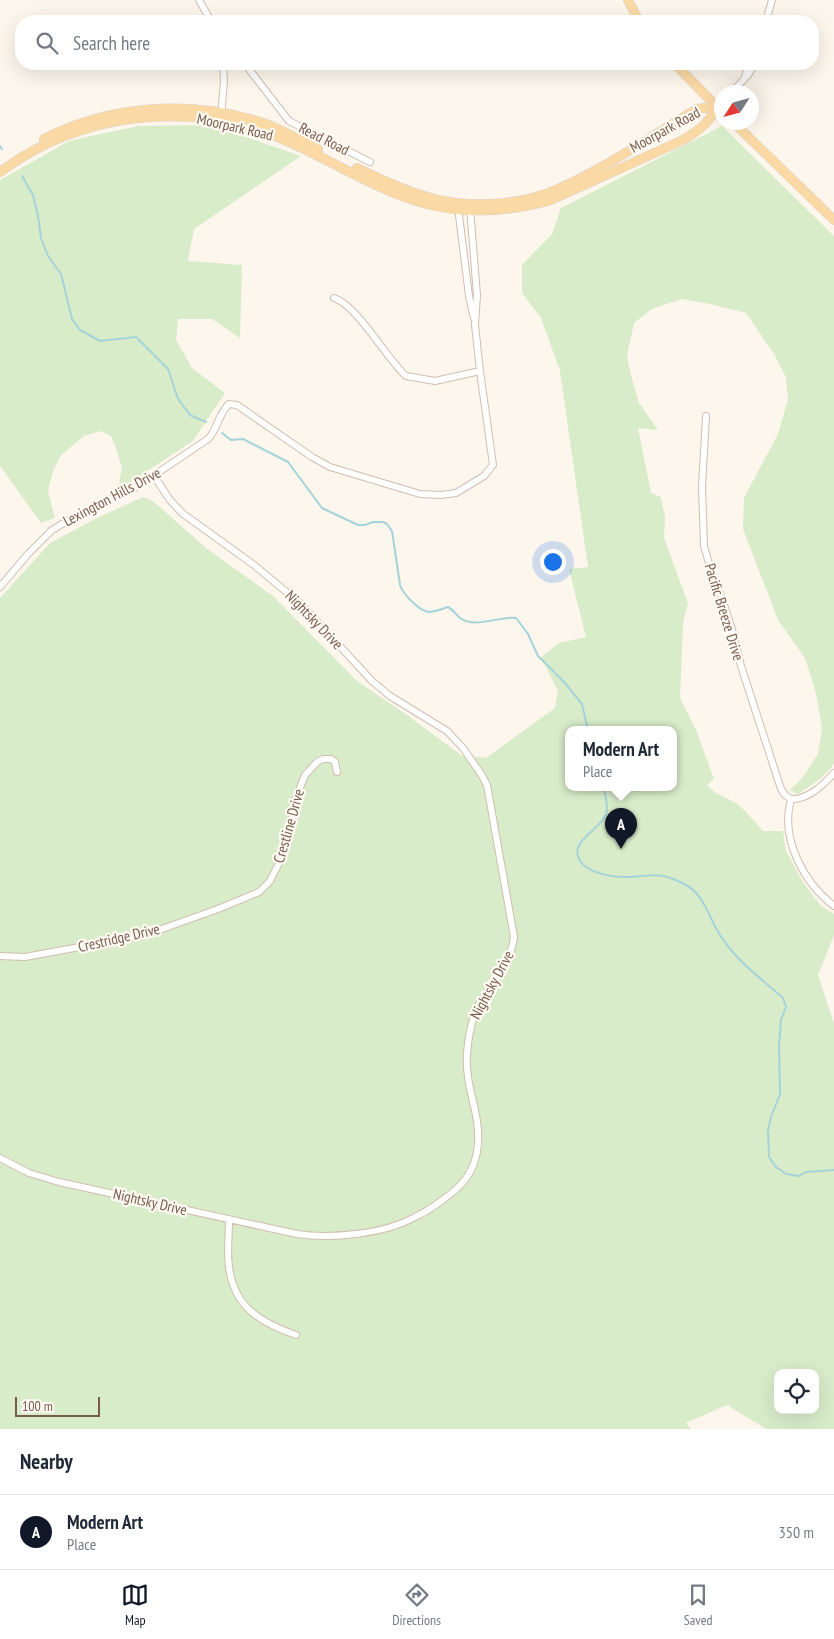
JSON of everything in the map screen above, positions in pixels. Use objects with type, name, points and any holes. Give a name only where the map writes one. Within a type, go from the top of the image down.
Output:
[{"type":"main road","points":[[628,0],[636,15]]},
{"type":"main road","points":[[681,70],[714,101]]},
{"type":"main road","name":"Moorpark Road","points":[[0,166],[20,152],[53,134],[88,121],[128,111],[171,108],[264,124],[396,186],[458,207],[502,210],[531,206],[570,192],[690,136],[714,115]]},
{"type":"main road","name":"Moorpark Road","points":[[470,208],[535,197],[557,190],[588,175],[697,109],[714,108]]},
{"type":"main road","name":"Moorpark Road","points":[[0,172],[22,157],[55,140],[110,122],[150,116],[221,116]]},
{"type":"main road","points":[[741,130],[834,220]]},
{"type":"street","points":[[199,0],[208,15]]},
{"type":"street","points":[[768,15],[772,0]]},
{"type":"street","points":[[221,116],[223,70]]},
{"type":"street","name":"Read Road","points":[[250,70],[288,121],[370,162]]},
{"type":"street","points":[[745,78],[747,70]]},
{"type":"street","points":[[738,85],[752,70]]},
{"type":"street","name":"Lexington Hills Drive","points":[[0,587],[28,554],[52,530],[79,514],[135,488],[154,476],[208,438],[216,429],[225,407],[233,403],[330,467],[420,494],[441,495],[456,493],[484,476],[493,465],[458,207]]},
{"type":"street","name":"Lexington Hills Drive","points":[[470,208],[477,295],[475,322]]},
{"type":"street","points":[[334,298],[340,300],[353,312],[406,376],[435,381],[480,372]]},
{"type":"street","name":"Pacific Breeze Drive","points":[[706,416],[702,487],[704,546],[782,789],[785,795],[791,799]]},
{"type":"street","name":"Nightsky Drive","points":[[0,1158],[29,1173],[60,1182],[314,1237],[349,1235],[385,1228],[415,1218],[455,1192],[472,1171],[477,1158],[479,1130],[468,1077],[467,1062],[472,1021],[483,996],[499,976],[507,962],[513,947],[514,937],[487,785],[463,748],[447,732],[386,693],[372,681],[301,604],[254,565],[182,514],[154,476]]},
{"type":"street","name":"Crestline Drive","points":[[235,903],[260,892],[273,877],[281,859],[296,798],[310,769],[323,759],[328,758],[335,762],[337,772]]},
{"type":"street","points":[[834,773],[824,784],[805,797],[798,800],[791,799],[788,809],[788,823],[792,845],[806,877],[834,906]]},
{"type":"street","name":"Crestridge Drive","points":[[0,956],[24,957],[135,937],[235,903]]},
{"type":"street","points":[[229,1220],[228,1267],[233,1285],[244,1305],[257,1318],[296,1335]]},
{"type":"green space","points":[[211,125],[301,156],[194,229],[188,261],[242,265],[240,338],[212,319],[178,319],[176,340],[192,368],[225,393],[193,441],[118,490],[122,467],[112,437],[101,431],[84,436],[61,455],[53,471],[48,491],[55,518],[41,523],[0,466],[0,180],[69,141],[138,126]]},
{"type":"green space","points":[[714,130],[726,130],[834,236],[834,763],[823,776],[798,794],[790,790],[803,777],[818,754],[822,729],[816,693],[805,658],[778,620],[743,529],[744,498],[778,434],[788,399],[786,377],[774,354],[746,313],[682,299],[652,309],[634,323],[627,355],[639,403],[658,430],[638,428],[651,493],[661,497],[665,517],[664,538],[688,603],[683,623],[680,698],[696,730],[714,779],[707,785],[738,805],[763,831],[783,831],[786,851],[803,882],[821,906],[834,914],[834,935],[818,975],[834,1024],[834,1429],[766,1429],[727,1405],[686,1423],[691,1429],[0,1429],[0,598],[50,543],[99,517],[143,497],[153,501],[206,548],[273,596],[357,681],[461,755],[486,758],[555,708],[558,691],[541,657],[559,643],[586,637],[569,569],[588,567],[560,371],[541,318],[522,293],[522,265],[552,234],[561,208]]},
{"type":"waterway","points":[[22,176],[33,195],[41,238],[48,256],[61,274],[72,319],[80,330],[100,341],[136,337],[168,369],[178,399],[190,415],[206,422]]},
{"type":"waterway","points":[[222,433],[231,440],[243,439],[288,462],[322,508],[358,525],[373,522],[387,524],[392,531],[400,585],[408,597],[421,609],[431,612],[448,607],[460,618],[473,622],[516,618],[528,634],[538,656],[565,683],[582,704],[587,726]]},
{"type":"waterway","points":[[605,791],[607,811],[599,825],[579,845],[577,851],[581,862],[591,870],[605,875],[619,877],[658,875],[671,878],[690,888],[700,898],[717,930],[730,949],[747,967],[783,998],[786,1007],[781,1020],[779,1046],[780,1094],[768,1130],[769,1157],[776,1167],[786,1174],[799,1176],[806,1172],[834,1170]]},
{"type":"place","name":"Modern Art","points":[[621,849]]}]
